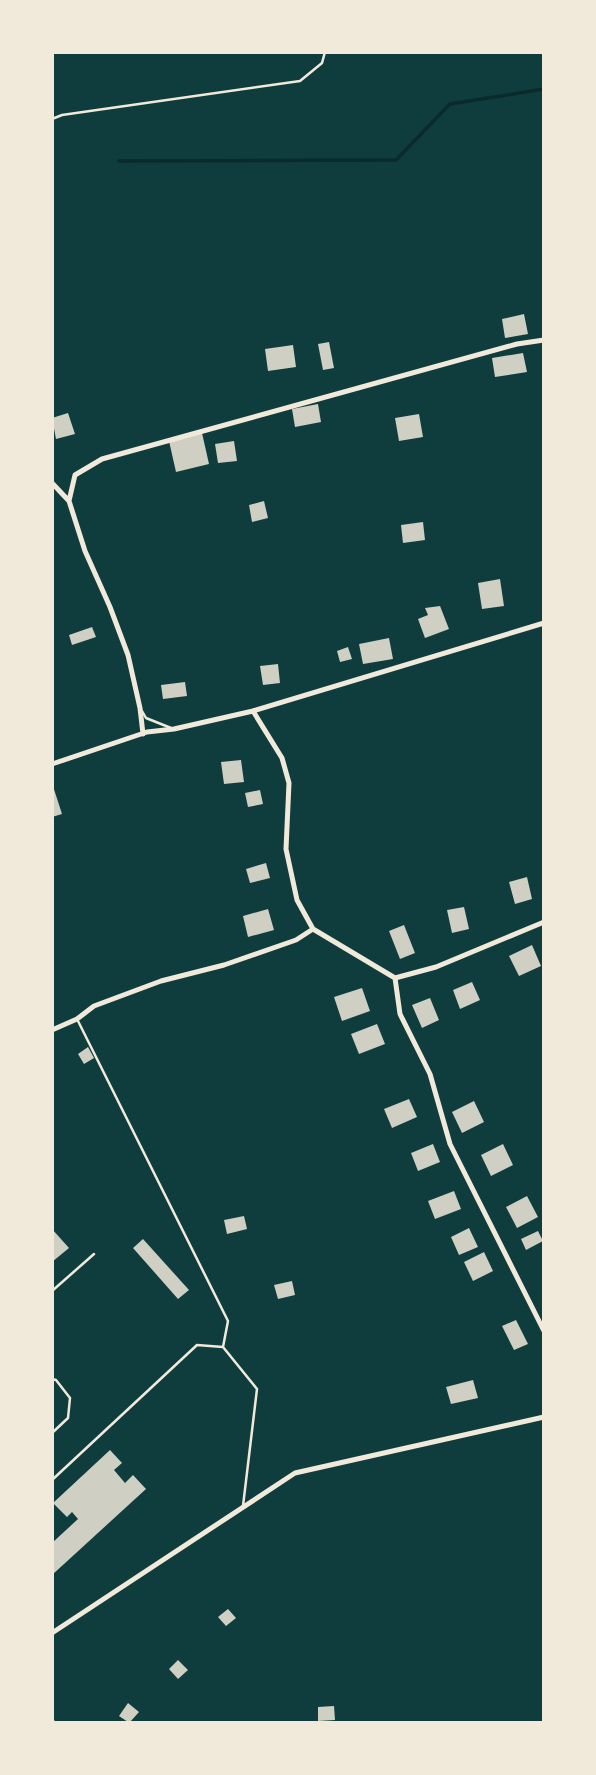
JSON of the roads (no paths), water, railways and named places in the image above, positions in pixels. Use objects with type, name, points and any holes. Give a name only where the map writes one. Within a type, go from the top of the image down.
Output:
[{"type":"street","points":[[69,501],[75,475],[102,459],[517,344],[544,340]]},
{"type":"street","points":[[52,483],[69,501],[85,551],[128,655],[143,734]]},
{"type":"street","points":[[52,764],[147,732],[174,729],[253,711],[544,623]]},
{"type":"street","points":[[253,711],[282,758],[289,783],[286,849],[298,900],[313,929],[396,978],[436,967],[544,922]]},
{"type":"street","points":[[52,1030],[77,1019],[94,1006],[161,981],[224,965],[296,940],[313,929]]},
{"type":"street","points":[[396,978],[400,1014],[430,1074],[450,1144],[544,1331]]},
{"type":"street","points":[[53,1631],[295,1473],[544,1417]]},
{"type":"lane","points":[[140,708],[146,718],[174,729]]},
{"type":"lane","points":[[77,1019],[228,1321],[223,1347]]},
{"type":"lane","points":[[52,1291],[94,1254]]},
{"type":"lane","points":[[52,1480],[197,1345],[223,1347],[257,1389],[243,1507]]},
{"type":"waterway","points":[[119,161],[396,160],[450,104],[544,89]]}]
